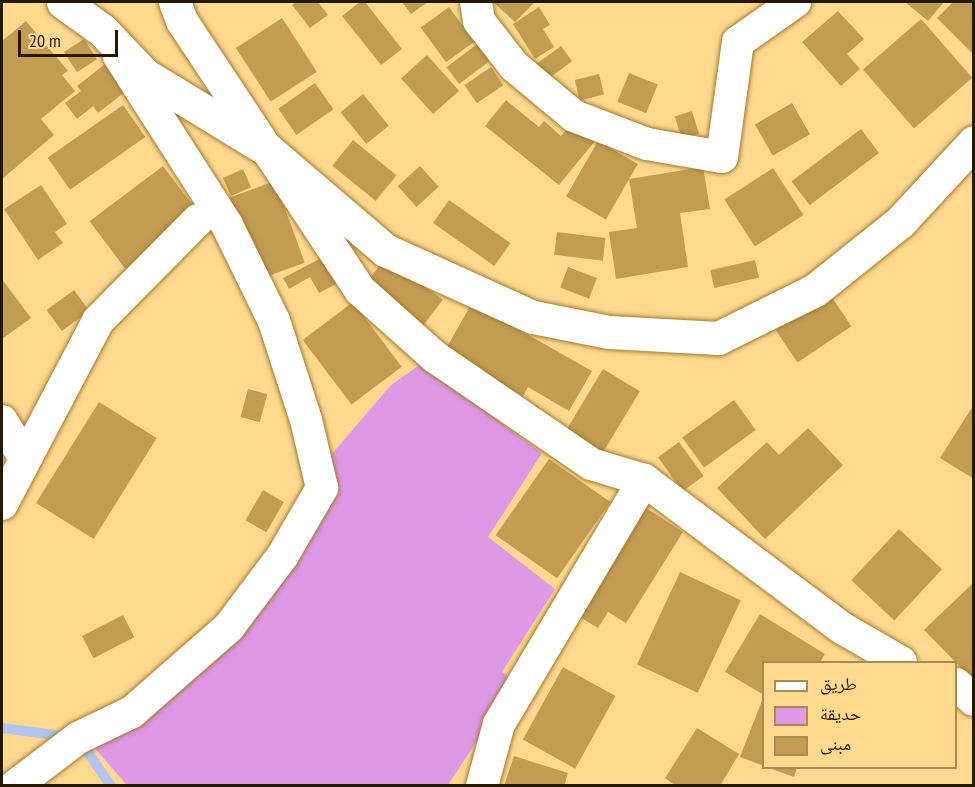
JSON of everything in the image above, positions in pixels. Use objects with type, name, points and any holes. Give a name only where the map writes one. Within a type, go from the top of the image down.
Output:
[{"type":"main road","points":[[63,2],[102,30],[145,75],[268,150],[385,250],[533,317],[609,332],[718,338],[815,290],[900,222],[974,142]]},
{"type":"street","points":[[175,2],[182,21],[360,290],[426,349],[591,464],[644,480],[823,615],[898,661]]},
{"type":"street","points":[[476,2],[479,21],[514,66],[574,116],[647,144],[722,156],[738,42],[795,2]]},
{"type":"street","points":[[15,786],[78,738],[132,712],[229,627],[283,555],[322,488],[306,420],[274,321],[227,225],[102,30]]},
{"type":"street","points":[[2,504],[24,457],[98,321],[198,220]]},
{"type":"street","points":[[2,421],[24,457]]},
{"type":"street","points":[[482,786],[499,724],[644,480]]},
{"type":"street","points":[[957,685],[974,700]]},
{"type":"green space","points":[[421,364],[542,453],[488,537],[555,589],[502,672],[516,681],[448,785],[127,785],[92,745],[233,631],[325,462],[391,385]]},
{"type":"building","points":[[296,2],[318,2],[328,15],[310,28],[292,5]]},
{"type":"building","points":[[360,2],[365,2],[402,49],[381,65],[342,16]]},
{"type":"building","points":[[402,2],[428,2],[411,14]]},
{"type":"building","points":[[493,2],[535,2],[515,22]]},
{"type":"building","points":[[905,2],[944,2],[928,21]]},
{"type":"building","points":[[953,2],[974,2],[974,55],[937,18]]},
{"type":"building","points":[[449,7],[474,42],[446,62],[421,28]]},
{"type":"building","points":[[539,7],[550,25],[543,29],[554,47],[535,59],[513,24]]},
{"type":"building","points":[[838,11],[864,39],[847,54],[860,69],[841,86],[802,42]]},
{"type":"building","points":[[282,18],[317,72],[271,102],[236,48]]},
{"type":"building","points":[[921,19],[972,78],[914,128],[863,70]]},
{"type":"building","points":[[26,21],[68,71],[62,75],[75,91],[41,119],[54,135],[2,179],[2,41]]},
{"type":"building","points":[[84,39],[97,59],[77,72],[64,52]]},
{"type":"building","points":[[480,42],[493,59],[459,84],[446,67]]},
{"type":"building","points":[[561,46],[572,61],[542,83],[531,68]]},
{"type":"building","points":[[427,55],[459,91],[433,114],[401,78]]},
{"type":"building","points":[[105,64],[126,91],[98,113],[93,106],[77,119],[65,103],[81,91],[77,86]]},
{"type":"building","points":[[491,67],[503,85],[477,103],[464,85]]},
{"type":"building","points":[[629,73],[658,85],[646,113],[617,102]]},
{"type":"building","points":[[599,74],[604,94],[580,100],[575,80]]},
{"type":"building","points":[[315,83],[333,109],[296,135],[278,109]]},
{"type":"building","points":[[363,94],[389,126],[366,144],[340,112]]},
{"type":"building","points":[[506,100],[539,127],[544,121],[561,136],[572,123],[595,141],[559,185],[485,126]]},
{"type":"building","points":[[792,103],[810,134],[773,156],[755,124]]},
{"type":"building","points":[[123,105],[145,137],[70,190],[48,158]]},
{"type":"building","points":[[692,111],[699,134],[682,139],[675,116]]},
{"type":"building","points":[[861,129],[879,153],[810,205],[792,181]]},
{"type":"building","points":[[353,140],[397,175],[376,201],[332,166]]},
{"type":"building","points":[[598,141],[638,164],[606,219],[566,196]]},
{"type":"building","points":[[163,166],[199,213],[125,268],[90,221]]},
{"type":"building","points":[[420,166],[439,187],[416,207],[398,186]]},
{"type":"building","points":[[703,167],[710,209],[680,213],[688,267],[616,279],[609,232],[637,228],[629,179]]},
{"type":"building","points":[[773,168],[803,215],[755,247],[724,200]]},
{"type":"building","points":[[243,169],[251,187],[231,196],[223,178]]},
{"type":"building","points":[[275,181],[305,263],[259,280],[229,198]]},
{"type":"building","points":[[41,185],[67,224],[55,232],[63,243],[38,260],[4,209]]},
{"type":"building","points":[[449,200],[510,243],[494,266],[433,223]]},
{"type":"building","points":[[557,232],[606,238],[603,261],[554,255]]},
{"type":"building","points":[[331,253],[346,279],[319,293],[310,277],[289,289],[283,278]]},
{"type":"building","points":[[386,257],[443,300],[420,329],[364,287]]},
{"type":"building","points":[[755,260],[759,278],[714,288],[710,270]]},
{"type":"building","points":[[568,267],[597,278],[589,299],[560,288]]},
{"type":"building","points":[[2,279],[31,318],[2,339]]},
{"type":"building","points":[[74,290],[89,311],[62,331],[46,310]]},
{"type":"building","points":[[829,293],[851,326],[797,363],[775,329]]},
{"type":"building","points":[[353,302],[402,367],[351,405],[303,340]]},
{"type":"building","points":[[472,303],[592,371],[569,411],[528,387],[523,396],[444,352]]},
{"type":"building","points":[[603,369],[640,391],[599,459],[562,437]]},
{"type":"building","points":[[248,389],[267,394],[260,422],[240,417]]},
{"type":"building","points":[[734,400],[756,430],[704,468],[682,438]]},
{"type":"building","points":[[99,402],[157,438],[94,539],[36,503]]},
{"type":"building","points":[[974,404],[974,479],[940,458]]},
{"type":"building","points":[[808,428],[843,465],[765,539],[717,488],[767,442],[779,455]]},
{"type":"building","points":[[679,442],[704,476],[683,491],[658,457]]},
{"type":"building","points":[[549,459],[610,502],[557,578],[496,535]]},
{"type":"building","points":[[263,490],[284,502],[266,532],[246,520]]},
{"type":"building","points":[[643,506],[683,532],[626,623],[608,612],[598,628],[575,614]]},
{"type":"building","points":[[899,529],[942,569],[894,620],[851,580]]},
{"type":"building","points":[[680,572],[741,600],[698,693],[637,664]]},
{"type":"building","points":[[974,582],[974,681],[957,661],[924,630]]},
{"type":"building","points":[[760,614],[825,654],[821,661],[762,661],[762,694],[725,672]]},
{"type":"building","points":[[123,615],[134,637],[93,658],[82,636]]},
{"type":"building","points":[[563,667],[615,696],[575,769],[523,740]]},
{"type":"building","points":[[762,701],[762,765],[740,757]]},
{"type":"building","points":[[697,728],[739,754],[720,786],[676,786],[665,778]]},
{"type":"building","points":[[514,756],[568,773],[564,786],[504,786]]},
{"type":"building","points":[[772,769],[797,769],[794,777]]},
{"type":"waterway","points":[[2,728],[78,738],[111,786]]}]
